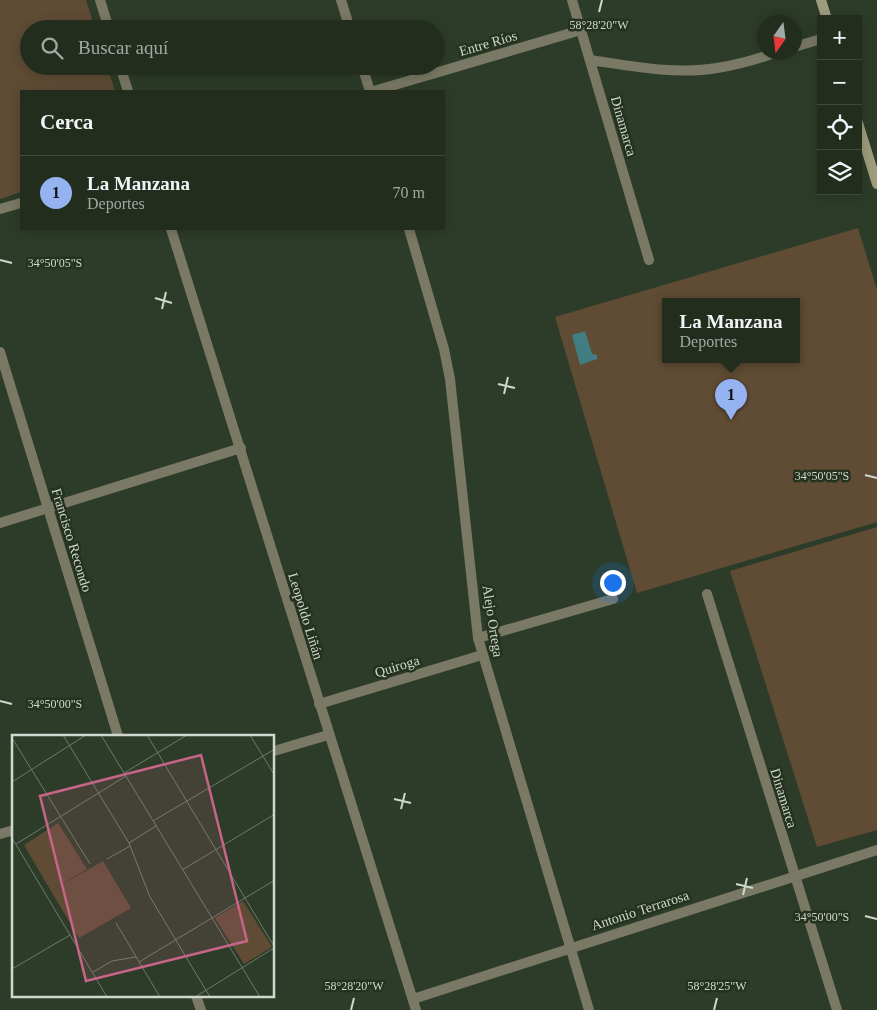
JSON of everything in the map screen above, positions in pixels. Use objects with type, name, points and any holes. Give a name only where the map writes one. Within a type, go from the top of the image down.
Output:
[{"type":"main road","points":[[822,0],[826,15]]},
{"type":"main road","points":[[862,136],[877,184]]},
{"type":"street","points":[[100,0],[106,20]]},
{"type":"street","points":[[341,0],[347,20]]},
{"type":"street","name":"Dinamarca","points":[[572,0],[649,260]]},
{"type":"street","name":"Entre Ríos","points":[[445,70],[581,30]]},
{"type":"street","points":[[802,45],[817,40]]},
{"type":"street","points":[[590,60],[668,70],[696,70],[717,68],[757,57]]},
{"type":"street","points":[[123,75],[128,90]]},
{"type":"street","points":[[365,75],[370,90]]},
{"type":"street","name":"Entre Ríos","points":[[377,90],[428,75]]},
{"type":"street","points":[[0,209],[20,203]]},
{"type":"street","name":"Leopoldo Liñán","points":[[171,230],[241,448],[328,735],[416,1010]]},
{"type":"street","name":"Alejo Ortega","points":[[409,230],[444,349],[450,379],[478,638],[589,1010]]},
{"type":"street","name":"Francisco Recondo","points":[[0,352],[118,735]]},
{"type":"street","points":[[0,523],[241,448]]},
{"type":"street","name":"Dinamarca","points":[[707,594],[837,1010]]},
{"type":"street","points":[[478,638],[613,599]]},
{"type":"street","name":"Quiroga","points":[[319,704],[482,655]]},
{"type":"street","points":[[275,751],[328,735]]},
{"type":"street","name":"Antonio Terrarosa","points":[[413,999],[794,875],[877,850]]},
{"type":"street","points":[[197,998],[201,1010]]},
{"type":"shaded area","points":[[0,0],[86,0],[92,20],[20,20],[20,75],[110,75],[115,90],[20,90],[20,192],[0,199]]},
{"type":"shaded area","points":[[858,228],[877,290],[877,522],[637,593],[555,317]]},
{"type":"shaded area","points":[[877,527],[877,830],[817,847],[730,571]]},
{"type":"water","points":[[585,331],[592,354],[597,355],[597,359],[580,365],[572,335]]},
{"type":"place","name":"La Manzana","points":[[731,420]]}]
